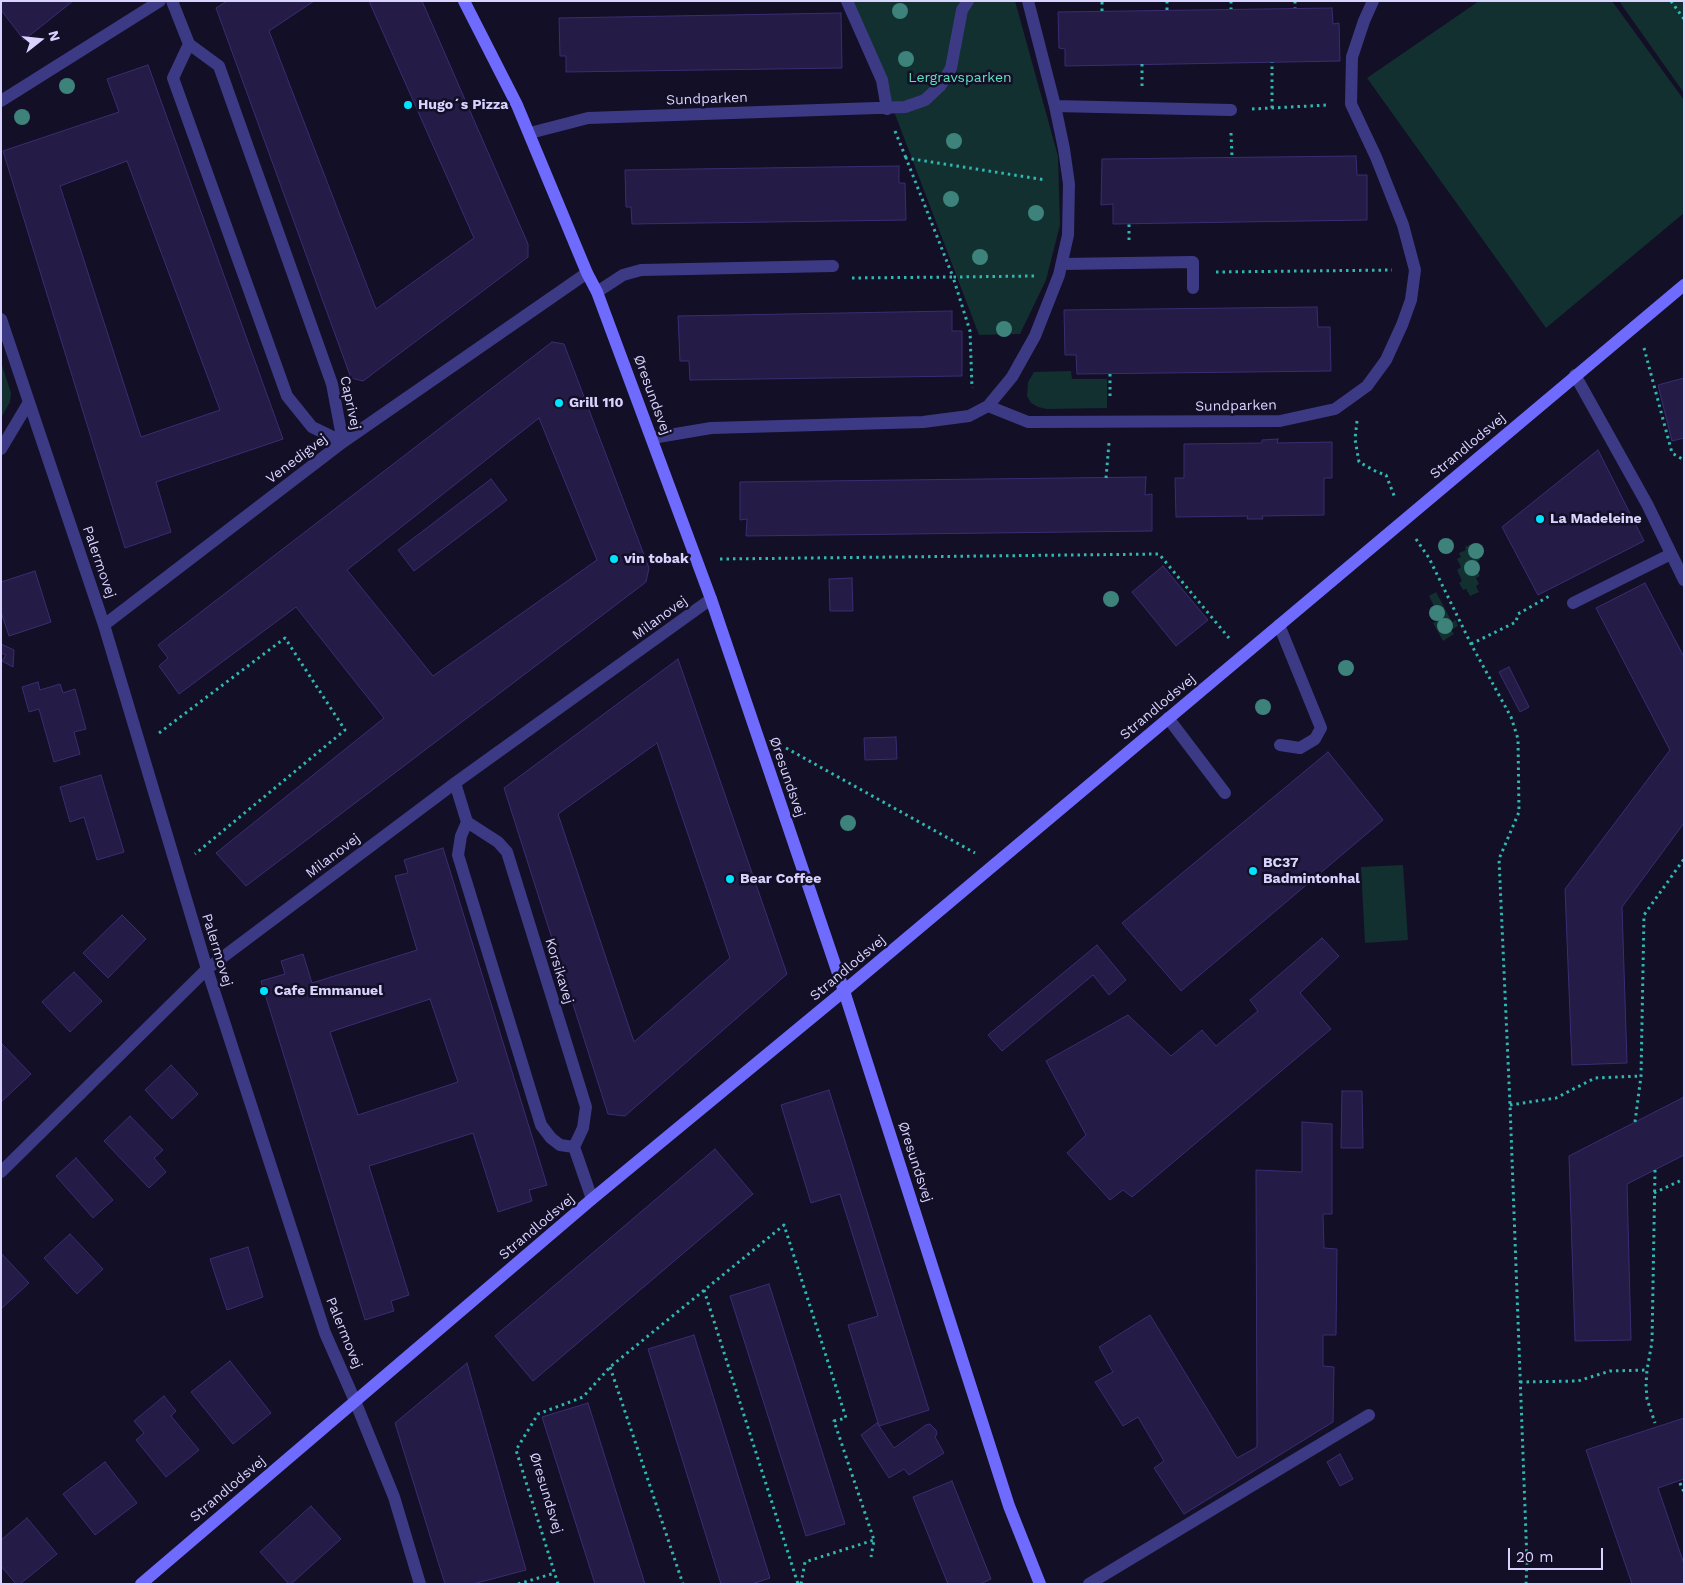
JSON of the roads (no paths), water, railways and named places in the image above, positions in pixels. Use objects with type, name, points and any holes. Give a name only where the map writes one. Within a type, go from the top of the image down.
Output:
[{"type":"street","points":[[1,101],[160,1]]},
{"type":"street","points":[[172,1],[189,44]]},
{"type":"street","name":"Øresundsvej","points":[[464,1],[504,76],[530,132],[587,273],[597,292],[697,561],[844,991],[1009,1506],[1037,1582]]},
{"type":"street","points":[[847,1],[882,80],[887,109]]},
{"type":"street","name":"Sundparken","points":[[530,132],[588,118],[905,107],[925,100],[941,85],[951,68],[962,10],[968,1]]},
{"type":"street","points":[[652,438],[711,428],[922,422],[969,416],[988,406],[1012,377],[1035,336],[1061,270],[1068,235],[1069,184],[1064,149],[1028,1]]},
{"type":"street","name":"Sundparken","points":[[988,406],[1028,422],[1280,422],[1335,409],[1367,386],[1386,360],[1402,325],[1411,300],[1415,270],[1403,225],[1376,157],[1351,104],[1352,57],[1373,1]]},
{"type":"street","name":"Caprivej","points":[[189,44],[219,66],[332,384],[343,442],[312,427],[287,396],[173,78],[189,44]]},
{"type":"street","points":[[1055,106],[1231,110]]},
{"type":"street","points":[[1061,270],[1193,262],[1193,288]]},
{"type":"street","points":[[597,292],[623,275],[641,270],[833,266]]},
{"type":"street","name":"Venedigvej","points":[[104,625],[343,442],[587,273]]},
{"type":"street","name":"Strandlodsvej","points":[[141,1584],[592,1199],[995,865],[1684,284]]},
{"type":"street","name":"Palermovej","points":[[1,319],[104,625],[207,969],[325,1333],[394,1497],[420,1584]]},
{"type":"street","points":[[1575,376],[1647,504],[1684,580]]},
{"type":"street","points":[[1,449],[29,402]]},
{"type":"street","points":[[1573,603],[1671,554]]},
{"type":"street","name":"Milanovej","points":[[1,1172],[207,969],[455,783],[711,600]]},
{"type":"street","points":[[1279,625],[1321,728],[1315,739],[1300,748],[1280,745]]},
{"type":"street","points":[[1168,718],[1225,793]]},
{"type":"street","points":[[455,783],[466,822],[461,836],[458,855],[541,1125],[551,1138],[560,1145],[574,1147],[592,1199]]},
{"type":"street","name":"Korsikavej","points":[[466,822],[498,842],[507,852],[586,1107],[583,1128],[574,1147]]},
{"type":"street","points":[[1089,1584],[1369,1416]]},
{"type":"place","name":"Hugo´s Pizza","points":[[408,105]]},
{"type":"place","name":"Grill 110","points":[[559,403]]},
{"type":"place","name":"La Madeleine","points":[[1540,519]]},
{"type":"place","name":"vin tobak","points":[[614,559]]},
{"type":"place","name":"BC37 Badmintonhal","points":[[1253,871]]},
{"type":"place","name":"Bear Coffee","points":[[730,879]]},
{"type":"place","name":"Cafe Emmanuel","points":[[264,991]]},
{"type":"park label","name":"Lergravsparken","points":[[960,78]]}]
